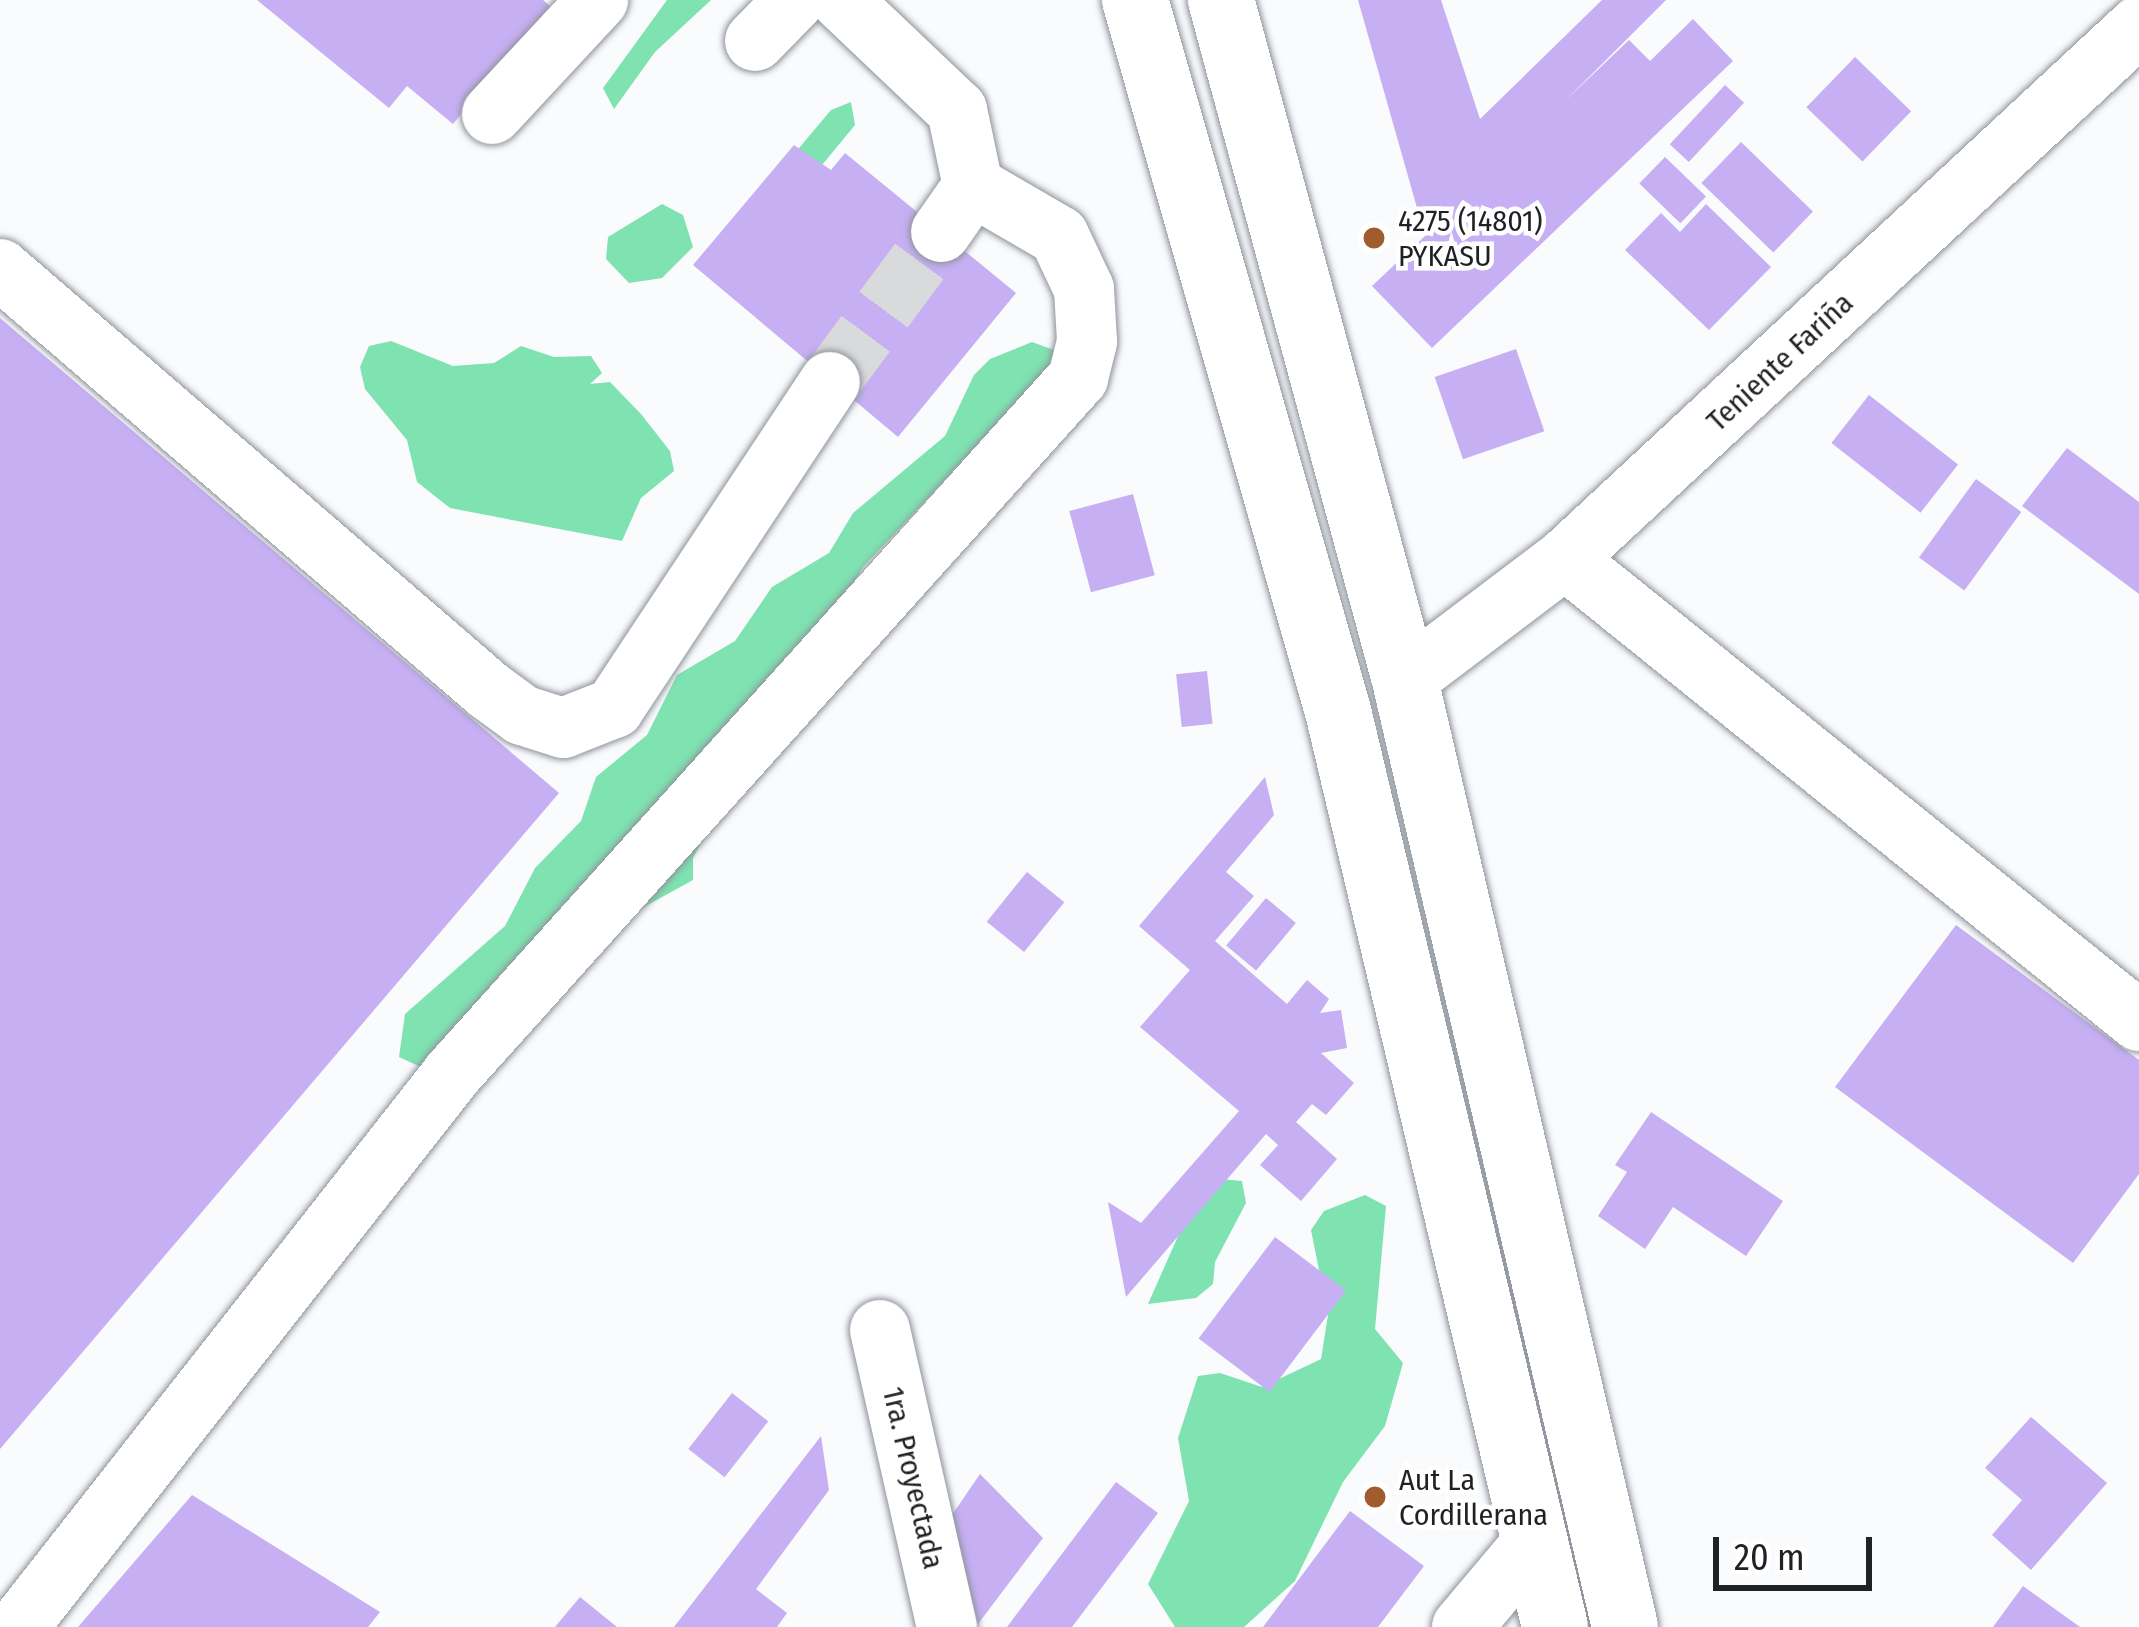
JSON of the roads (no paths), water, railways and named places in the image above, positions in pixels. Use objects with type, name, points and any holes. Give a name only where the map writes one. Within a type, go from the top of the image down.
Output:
[{"type":"highway","points":[[1136,0],[1337,711],[1555,1627]]},
{"type":"highway","points":[[1221,0],[1406,680],[1625,1627]]},
{"type":"highway","points":[[1337,711],[1406,680]]},
{"type":"street","points":[[492,113],[598,0]]},
{"type":"street","points":[[18,1627],[453,1073],[1078,378],[1087,341],[1084,289],[1059,236],[957,209],[957,110],[842,0]]},
{"type":"street","name":"Teniente Fariña","points":[[1406,680],[1565,559],[2139,26]]},
{"type":"street","points":[[0,269],[488,690],[523,715],[563,728],[614,708],[830,382]]},
{"type":"street","points":[[1565,559],[2139,1021]]},
{"type":"street","name":"1ra. Proyectada","points":[[880,1330],[947,1627]]},
{"type":"street","points":[[1462,1627],[1536,1539]]},
{"type":"tunnel","points":[[830,382],[941,232]]},
{"type":"place","name":"4275 (14801) PYKASU","points":[[1374,238]]},
{"type":"place","name":"Aut La Cordillerana","points":[[1375,1497]]}]
